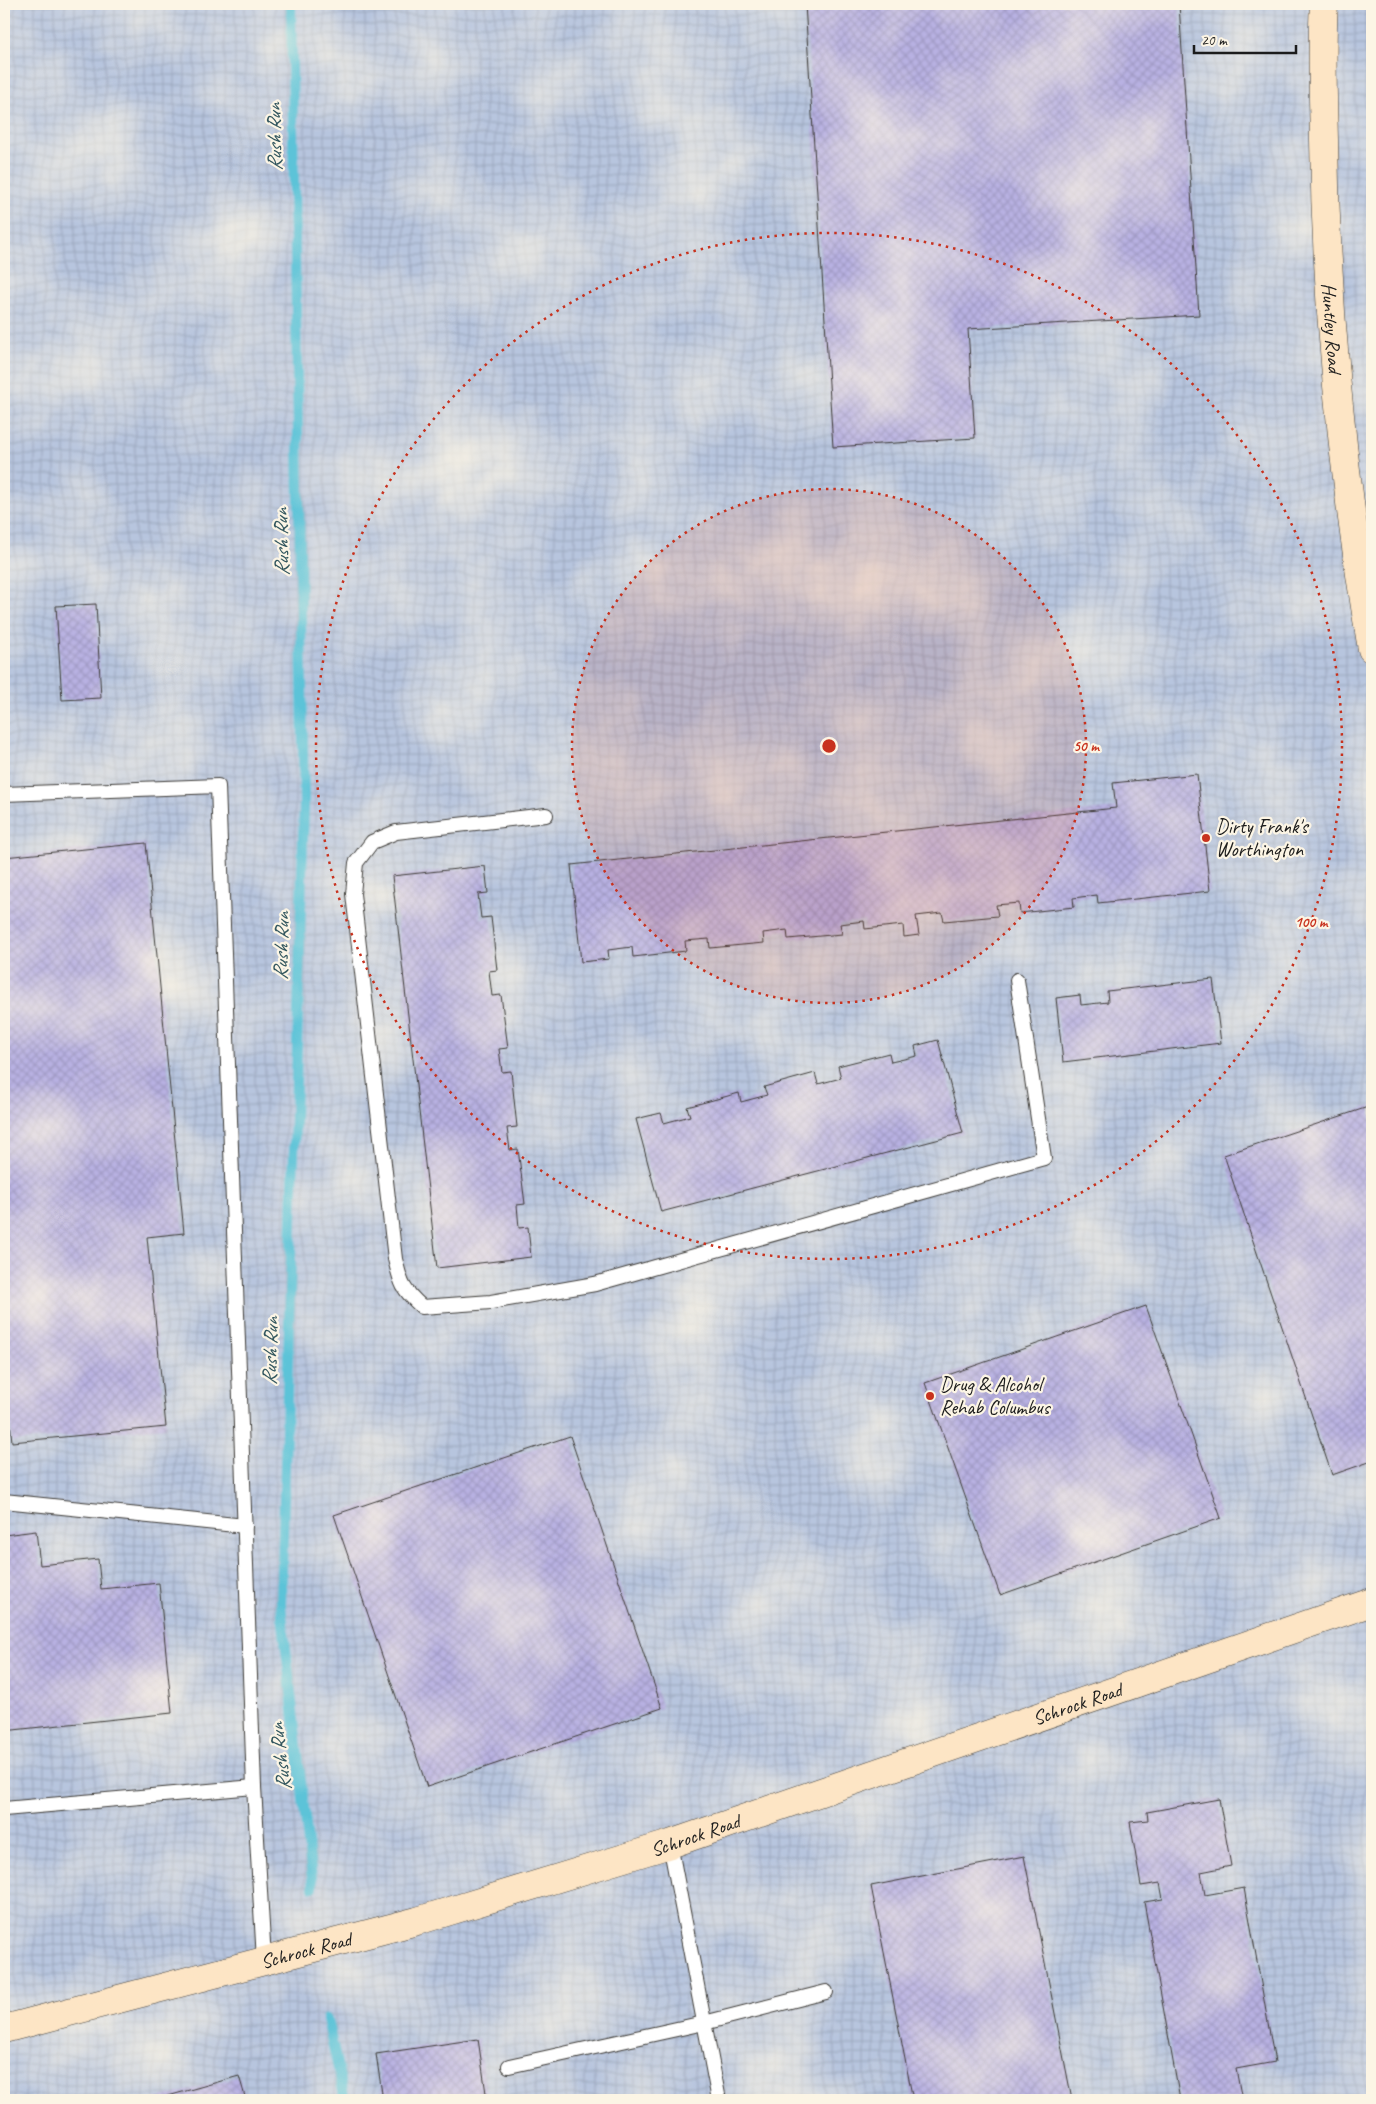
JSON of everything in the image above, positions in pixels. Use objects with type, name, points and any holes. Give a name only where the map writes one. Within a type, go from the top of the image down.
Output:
[{"type":"street","name":"Huntley Road","points":[[1324,4],[1325,214],[1337,395],[1359,572],[1372,649]]},
{"type":"street","name":"Schrock Road","points":[[4,2029],[416,1922],[670,1844],[1372,1602]]},
{"type":"lane","points":[[4,794],[218,786],[254,1788],[264,1960]]},
{"type":"lane","points":[[546,815],[396,832],[372,842],[356,863],[353,894],[395,1259],[401,1284],[408,1294],[422,1307],[491,1302],[595,1284],[1044,1158],[1018,980]]},
{"type":"lane","points":[[4,1501],[245,1526]]},
{"type":"lane","points":[[4,1809],[254,1788]]},
{"type":"lane","points":[[670,1844],[719,2100]]},
{"type":"lane","points":[[509,2066],[826,1992]]},
{"type":"shaded area","points":[[4,4],[1372,4],[1372,2100],[4,2100]]},
{"type":"building","points":[[805,4],[1179,4],[1199,315],[968,329],[975,438],[833,447]]},
{"type":"building","points":[[96,604],[101,698],[62,700],[56,606]]},
{"type":"building","points":[[1197,774],[1210,891],[1098,903],[1097,895],[1073,898],[1074,907],[1020,913],[1019,903],[996,905],[998,916],[944,921],[942,913],[916,916],[919,935],[904,937],[903,925],[865,929],[864,921],[840,924],[842,934],[788,939],[787,930],[763,933],[764,943],[710,948],[709,939],[685,941],[686,951],[633,957],[632,947],[608,950],[609,959],[581,962],[571,865],[1116,808],[1113,783]]},
{"type":"building","points":[[146,843],[184,1233],[147,1237],[166,1427],[12,1442],[4,1359],[4,857]]},
{"type":"building","points":[[485,866],[488,893],[478,894],[481,918],[491,917],[497,970],[489,971],[492,996],[501,995],[508,1048],[499,1049],[502,1072],[511,1071],[517,1127],[507,1128],[510,1150],[518,1149],[525,1204],[517,1205],[519,1228],[528,1227],[531,1257],[437,1268],[392,876]]},
{"type":"building","points":[[1213,979],[1221,1043],[1063,1062],[1056,998],[1080,995],[1081,1005],[1108,1002],[1107,991]]},
{"type":"building","points":[[938,1040],[963,1133],[661,1212],[636,1119],[661,1113],[664,1123],[690,1116],[687,1107],[739,1093],[741,1102],[767,1095],[764,1087],[815,1073],[818,1084],[841,1078],[838,1066],[889,1053],[891,1062],[917,1056],[915,1046]]},
{"type":"building","points":[[1371,1106],[1372,1461],[1332,1475],[1224,1155]]},
{"type":"building","points":[[1146,1306],[1221,1518],[1000,1595],[925,1383]]},
{"type":"building","points":[[570,1436],[662,1708],[427,1787],[334,1515]]},
{"type":"building","points":[[36,1531],[40,1565],[98,1559],[101,1589],[159,1583],[172,1713],[4,1731],[4,1535]]},
{"type":"building","points":[[1219,1799],[1231,1866],[1201,1872],[1205,1895],[1244,1888],[1275,2062],[1236,2069],[1242,2100],[1180,2100],[1144,1902],[1163,1899],[1160,1883],[1141,1886],[1130,1822],[1148,1820],[1147,1812]]},
{"type":"building","points":[[1024,1856],[1072,2100],[913,2100],[871,1886]]},
{"type":"building","points":[[478,2039],[487,2100],[383,2100],[376,2054]]},
{"type":"building","points":[[239,2076],[246,2100],[154,2100]]},
{"type":"waterway","name":"Rush Run","points":[[291,4],[304,805],[281,1605],[313,1887]]},
{"type":"waterway","name":"Rush Run","points":[[327,2019],[345,2100]]},
{"type":"place","name":"Dirty Frank's Worthington","points":[[1206,838]]},
{"type":"place","name":"Drug & Alcohol Rehab Columbus","points":[[930,1396]]}]
